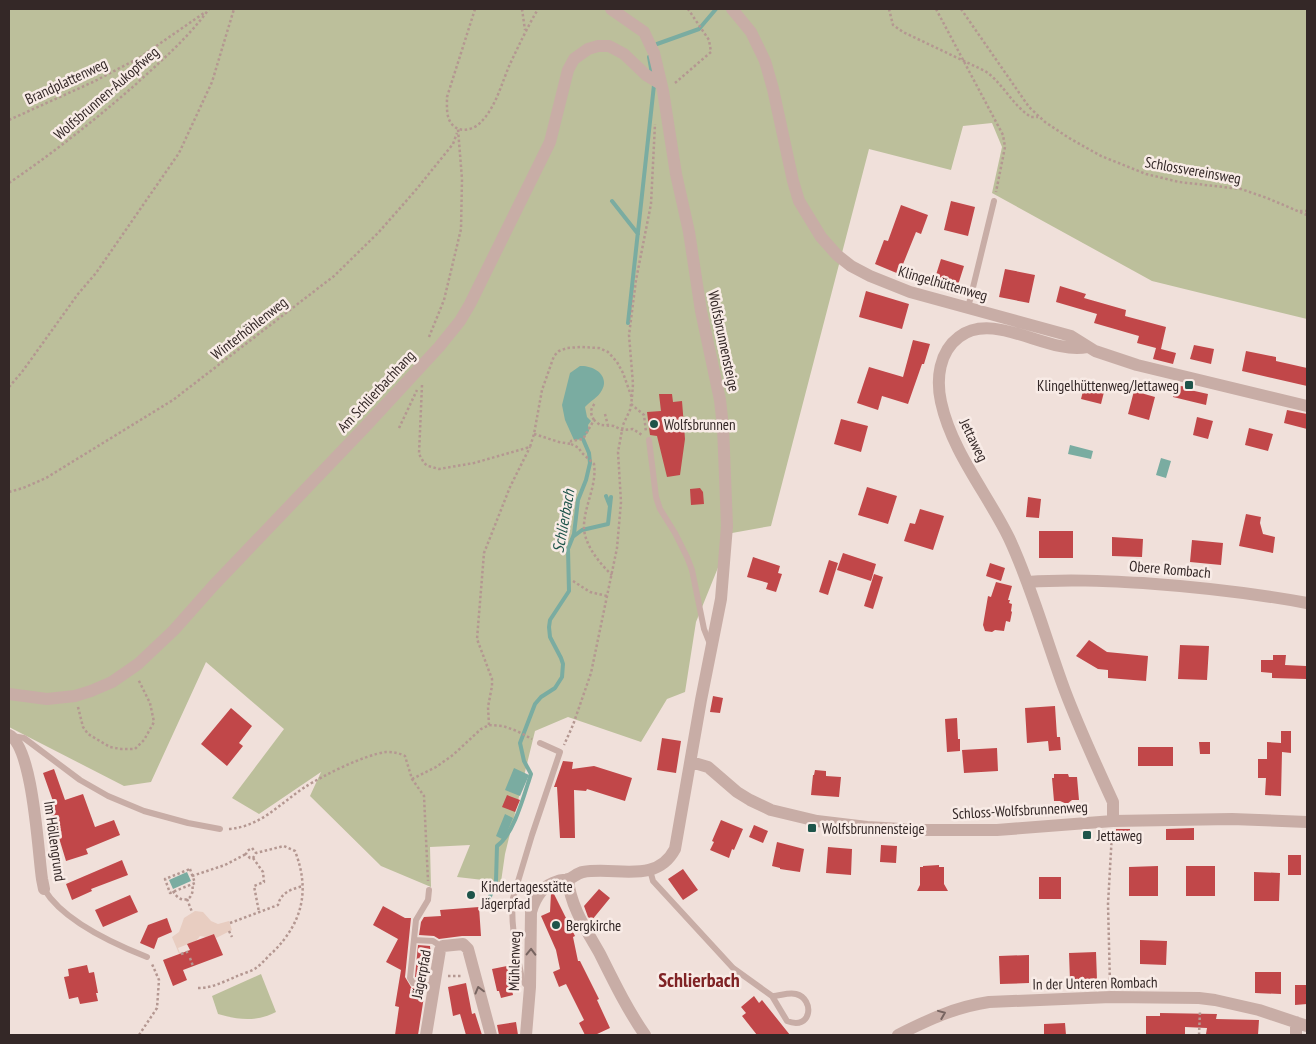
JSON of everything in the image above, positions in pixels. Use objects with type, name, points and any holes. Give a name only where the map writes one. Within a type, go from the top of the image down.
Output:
[{"type":"street","points":[[612,9],[635,24],[647,36],[654,52],[662,88]]},
{"type":"street","name":"Klingelhüttenweg","points":[[732,9],[751,32],[766,61],[774,89],[796,192],[804,210],[821,237],[838,255],[863,273],[910,292],[1052,330],[1076,339],[1095,351],[1137,365],[1307,406]]},
{"type":"street","name":"Am Schlierbachhang","points":[[9,694],[47,699],[76,696],[112,682],[132,670],[150,655],[174,630],[213,586],[425,362],[460,321],[525,193],[550,142],[568,70],[574,59],[593,47],[609,46],[624,54],[662,88]]},
{"type":"street","name":"Wolfsbrunnensteige","points":[[650,870],[664,864],[675,849],[721,599],[727,545],[722,417],[706,338],[689,232],[673,157],[662,88]]},
{"type":"street","name":"Jettaweg","points":[[1088,346],[1071,348],[995,329],[976,330],[960,336],[946,351],[940,370],[940,395],[948,425],[966,463],[1008,536],[1028,582],[1065,690],[1113,802],[1113,821]]},
{"type":"street","name":"Obere Rombach","points":[[1028,582],[1064,580],[1159,584],[1228,590],[1307,603]]},
{"type":"street","name":"Im Höllengrund","points":[[10,736],[22,754],[33,798],[44,889]]},
{"type":"street","name":"Schloss-Wolfsbrunnenweg","points":[[691,762],[708,767],[744,796],[770,810],[817,821],[918,830],[1032,828],[1113,821],[1232,819],[1307,822]]},
{"type":"street","points":[[645,1035],[624,1003],[577,911],[570,892],[568,879],[576,874],[585,872],[650,870]]},
{"type":"street","name":"Mühlenweg","points":[[526,1035],[530,986],[531,912],[534,903],[546,887],[558,881],[568,879]]},
{"type":"street","name":"Jägerpfad","points":[[426,1035],[438,981],[442,947],[463,944],[466,946],[491,1035]]},
{"type":"street","name":"In der Unteren Rombach","points":[[898,1035],[933,1017],[972,1004],[1098,997],[1215,1000],[1259,1010],[1300,1028]]},
{"type":"lane","points":[[968,308],[994,201]]},
{"type":"lane","points":[[648,439],[657,503],[687,557],[704,629],[712,648]]},
{"type":"lane","name":"Im Höllengrund","points":[[10,736],[24,738],[80,780],[108,796],[144,811],[219,829]]},
{"type":"lane","points":[[530,986],[524,984],[522,978],[513,929],[513,898],[560,752],[540,744]]},
{"type":"lane","points":[[218,837],[219,829]]},
{"type":"lane","points":[[650,870],[653,881],[733,968],[772,996],[786,1021],[798,1023],[804,1021],[808,1015],[806,1000],[801,996],[788,993],[772,996]]},
{"type":"lane","name":"Im Höllengrund","points":[[44,889],[51,898],[76,920],[110,941],[149,960]]},
{"type":"lane","points":[[429,890],[428,900],[417,917],[410,980],[413,983],[438,981]]},
{"type":"lane","points":[[414,940],[433,941],[442,947]]},
{"type":"path","points":[[9,387],[22,372],[78,294],[96,274],[179,153],[212,82],[234,9]]},
{"type":"path","points":[[475,9],[447,97],[449,120],[458,129],[466,130],[474,128],[485,117],[525,32],[538,9]]},
{"type":"path","points":[[522,9],[525,32]]},
{"type":"path","points":[[662,88],[686,75],[711,52],[709,40],[688,9]]},
{"type":"path","points":[[889,9],[892,24],[903,32],[992,76],[1028,116],[1038,116]]},
{"type":"path","points":[[936,9],[996,120],[1005,141],[994,201]]},
{"type":"path","name":"Schlossvereinsweg","points":[[961,9],[1026,103],[1038,116],[1069,138],[1127,168],[1166,180],[1241,189],[1268,198],[1307,216]]},
{"type":"path","name":"Brandplattenweg","points":[[9,120],[93,82],[139,58],[208,10]]},
{"type":"path","name":"Wolfsbrunnen-Aukopfweg","points":[[9,183],[51,155],[102,114],[161,62],[208,10]]},
{"type":"path","points":[[560,752],[573,725],[591,673],[617,548],[620,512],[617,458],[622,430],[632,398],[633,384],[629,335],[636,280],[651,204],[652,149],[655,123]]},
{"type":"path","points":[[425,362],[428,341],[444,300],[461,229],[462,179],[458,129]]},
{"type":"path","name":"Winterhöhlenweg","points":[[9,492],[46,478],[173,400],[334,276],[378,233],[415,191],[453,144],[458,129]]},
{"type":"path","points":[[1296,210],[1307,211]]},
{"type":"path","points":[[489,725],[488,707],[492,679],[477,639],[484,553],[510,486],[530,447],[542,390],[554,356],[559,351],[567,348],[593,347],[608,352],[617,362],[623,373],[632,398]]},
{"type":"path","points":[[399,428],[422,380],[419,449],[421,458],[428,466],[439,469],[530,447]]},
{"type":"path","points":[[595,403],[590,414],[600,425],[614,426],[622,430],[633,428]]},
{"type":"path","points":[[631,404],[644,415],[648,439]]},
{"type":"path","points":[[605,414],[608,426]]},
{"type":"path","points":[[534,434],[559,442],[571,442],[583,439],[594,420]]},
{"type":"path","points":[[571,442],[592,461],[594,466],[594,476],[584,526],[586,536],[595,555],[612,575]]},
{"type":"path","points":[[573,581],[590,592],[607,596]]},
{"type":"path","points":[[76,696],[81,720],[88,734],[110,747],[121,750],[135,749],[144,740],[154,722],[148,696],[132,670]]},
{"type":"path","points":[[412,779],[436,768],[481,729],[489,725],[503,726],[524,734]]},
{"type":"path","points":[[219,829],[235,828],[256,823],[306,787],[325,776],[378,754],[387,752],[398,753],[405,756],[412,779],[424,796],[429,890]]},
{"type":"path","points":[[1111,997],[1108,904],[1113,821]]},
{"type":"path","points":[[198,988],[208,988],[256,968],[287,937],[296,920],[302,905],[303,886],[302,870],[295,851],[284,846],[256,853],[253,858]]},
{"type":"path","points":[[192,876],[224,865],[246,854],[252,848],[256,853]]},
{"type":"path","points":[[246,854],[253,858],[263,872],[264,882],[254,886],[259,912]]},
{"type":"path","points":[[173,892],[192,884],[195,883],[190,869],[165,879],[170,892],[173,892],[177,898],[182,900],[187,899],[194,892],[192,884]]},
{"type":"path","points":[[230,923],[278,905],[285,893],[303,886]]},
{"type":"path","points":[[187,899],[192,912]]},
{"type":"path","points":[[229,932],[232,937]]},
{"type":"path","points":[[181,954],[190,951]]},
{"type":"path","points":[[190,958],[193,966]]},
{"type":"path","points":[[139,1035],[157,1008],[159,980],[149,960]]},
{"type":"path","points":[[438,981],[463,976]]},
{"type":"path","points":[[1199,1035],[1200,1011],[1215,1010],[1215,1000]]},
{"type":"green space","points":[[9,9],[1307,9],[1307,319],[1152,281],[992,193],[1002,147],[992,123],[963,126],[951,170],[869,149],[771,526],[732,533],[696,622],[685,692],[667,699],[641,742],[568,717],[535,731],[505,854],[501,882],[457,877],[470,845],[430,847],[431,887],[381,866],[310,796],[321,772],[259,814],[232,798],[284,729],[206,662],[151,782],[124,786],[9,727]]},
{"type":"green space","points":[[261,974],[276,1012],[255,1019],[233,1018],[218,1014],[212,996]]},
{"type":"shaded area","points":[[195,911],[203,912],[211,921],[218,924],[229,921],[232,930],[216,938],[214,934],[206,937],[200,936],[196,941],[178,948],[180,956],[172,937],[179,932],[184,918]]},
{"type":"water","points":[[580,366],[590,367],[599,372],[604,380],[604,385],[598,395],[585,407],[587,417],[591,421],[588,425],[589,431],[583,439],[574,440],[565,420],[562,405],[570,373]]},
{"type":"water","points":[[1070,445],[1093,451],[1091,459],[1068,454]]},
{"type":"water","points":[[1161,458],[1171,461],[1166,478],[1156,475]]},
{"type":"water","points":[[514,768],[529,775],[520,796],[505,790]]},
{"type":"water","points":[[505,814],[513,818],[504,840],[496,836]]},
{"type":"water","points":[[187,872],[191,881],[173,889],[169,880]]},
{"type":"building","points":[[951,201],[975,207],[968,236],[944,230]]},
{"type":"building","points":[[901,205],[928,215],[921,234],[916,232],[899,274],[875,264],[884,240],[888,241]]},
{"type":"building","points":[[941,259],[964,266],[958,285],[935,278]]},
{"type":"building","points":[[1005,269],[1035,275],[1029,303],[999,297]]},
{"type":"building","points":[[1060,286],[1086,294],[1084,298],[1126,310],[1125,316],[1166,327],[1161,349],[1176,353],[1173,364],[1153,359],[1156,348],[1137,343],[1139,336],[1094,323],[1097,314],[1056,302]]},
{"type":"building","points":[[866,291],[909,304],[902,329],[859,317]]},
{"type":"building","points":[[913,340],[930,344],[908,404],[882,396],[878,410],[857,403],[869,367],[903,377]]},
{"type":"building","points":[[1194,345],[1214,349],[1211,364],[1190,359]]},
{"type":"building","points":[[1246,351],[1276,357],[1276,361],[1307,368],[1307,386],[1242,371]]},
{"type":"building","points":[[1086,379],[1106,384],[1101,404],[1081,399]]},
{"type":"building","points":[[1176,385],[1208,394],[1206,405],[1173,397]]},
{"type":"building","points":[[1134,391],[1155,397],[1149,420],[1128,414]]},
{"type":"building","points":[[659,394],[672,394],[673,402],[682,401],[685,439],[680,475],[667,477],[657,436],[650,435],[647,412],[661,411]]},
{"type":"building","points":[[1287,410],[1307,414],[1307,429],[1284,423]]},
{"type":"building","points":[[1197,417],[1213,421],[1208,439],[1193,435]]},
{"type":"building","points":[[841,419],[868,426],[861,452],[834,444]]},
{"type":"building","points":[[1249,428],[1273,434],[1268,451],[1245,445]]},
{"type":"building","points":[[867,487],[897,496],[888,524],[858,515]]},
{"type":"building","points":[[700,488],[703,492],[704,504],[691,505],[690,489]]},
{"type":"building","points":[[1028,497],[1041,499],[1039,518],[1026,517]]},
{"type":"building","points":[[920,509],[944,516],[933,550],[904,541],[910,523],[915,524]]},
{"type":"building","points":[[1246,514],[1261,517],[1260,523],[1263,534],[1275,537],[1273,553],[1239,546]]},
{"type":"building","points":[[1039,531],[1073,531],[1073,558],[1039,558]]},
{"type":"building","points":[[1112,537],[1143,539],[1142,557],[1112,556]]},
{"type":"building","points":[[1192,540],[1223,543],[1221,565],[1190,562]]},
{"type":"building","points":[[843,553],[876,564],[871,581],[837,570]]},
{"type":"building","points":[[753,557],[780,566],[778,573],[782,574],[776,592],[766,589],[768,583],[747,577]]},
{"type":"building","points":[[829,560],[838,563],[828,595],[819,592]]},
{"type":"building","points":[[990,563],[1005,568],[1001,581],[986,576]]},
{"type":"building","points":[[874,574],[883,577],[873,609],[864,606]]},
{"type":"building","points":[[996,582],[1012,586],[1008,600],[1012,604],[1010,622],[1006,621],[1004,631],[985,631],[983,625],[988,596],[991,597]]},
{"type":"building","points":[[1089,640],[1107,652],[1148,656],[1146,681],[1108,678],[1108,670],[1098,669],[1076,656]]},
{"type":"building","points":[[1180,645],[1209,646],[1207,680],[1178,679]]},
{"type":"building","points":[[1273,655],[1286,655],[1285,665],[1306,666],[1306,679],[1272,678],[1272,673],[1261,672],[1261,660],[1273,660]]},
{"type":"building","points":[[713,696],[723,698],[720,713],[710,712]]},
{"type":"building","points":[[1055,706],[1057,737],[1060,737],[1061,750],[1049,751],[1048,741],[1027,743],[1025,708]]},
{"type":"building","points":[[231,708],[252,726],[239,743],[243,746],[227,766],[201,744]]},
{"type":"building","points":[[957,718],[960,751],[947,752],[945,719]]},
{"type":"building","points":[[1281,731],[1291,731],[1291,753],[1282,752],[1281,796],[1265,795],[1266,778],[1258,778],[1258,759],[1267,759],[1267,742],[1281,743]]},
{"type":"building","points":[[662,738],[681,741],[676,773],[657,770]]},
{"type":"building","points":[[1199,742],[1210,742],[1210,754],[1200,754]]},
{"type":"building","points":[[1138,747],[1173,747],[1173,766],[1138,766]]},
{"type":"building","points":[[997,748],[998,771],[964,773],[962,750]]},
{"type":"building","points":[[563,761],[573,762],[572,769],[594,766],[632,778],[625,801],[587,789],[586,791],[574,790],[575,838],[560,838],[557,787],[554,787]]},
{"type":"building","points":[[54,769],[65,800],[83,794],[95,827],[114,820],[120,835],[86,849],[88,854],[66,861],[56,828],[54,829],[47,810],[55,807],[43,773]]},
{"type":"building","points":[[815,770],[826,771],[826,776],[841,777],[839,797],[811,795]]},
{"type":"building","points":[[1054,774],[1068,774],[1069,777],[1077,777],[1079,800],[1072,800],[1067,804],[1054,801],[1052,778],[1054,778]]},
{"type":"building","points":[[507,795],[520,800],[515,812],[502,807]]},
{"type":"building","points":[[721,820],[743,829],[729,858],[710,850]]},
{"type":"building","points":[[754,825],[768,831],[763,843],[749,837]]},
{"type":"building","points":[[1194,828],[1194,840],[1166,840],[1166,829]]},
{"type":"building","points":[[1116,829],[1130,829],[1130,841],[1116,841]]},
{"type":"building","points":[[777,842],[804,849],[800,872],[772,866]]},
{"type":"building","points":[[881,845],[897,846],[896,863],[880,862]]},
{"type":"building","points":[[828,847],[852,849],[851,875],[826,873]]},
{"type":"building","points":[[1288,855],[1301,855],[1301,875],[1288,875]]},
{"type":"building","points":[[122,860],[128,875],[91,889],[92,891],[72,900],[66,884]]},
{"type":"building","points":[[939,865],[939,867],[944,867],[944,884],[948,891],[917,891],[920,885],[920,867]]},
{"type":"building","points":[[1158,866],[1158,896],[1129,896],[1129,867]]},
{"type":"building","points":[[1186,866],[1215,866],[1215,896],[1186,896]]},
{"type":"building","points":[[683,869],[698,890],[683,900],[668,879]]},
{"type":"building","points":[[1254,872],[1280,873],[1279,901],[1254,901]]},
{"type":"building","points":[[1039,877],[1061,877],[1061,899],[1039,899]]},
{"type":"building","points":[[599,889],[610,898],[592,920],[588,917],[584,906]]},
{"type":"building","points":[[553,892],[575,936],[573,937],[578,961],[580,961],[599,999],[597,1000],[610,1028],[595,1035],[585,1035],[579,1023],[584,1020],[566,984],[559,987],[553,972],[560,969],[556,950],[541,916],[550,912],[551,893]]},
{"type":"building","points":[[130,895],[138,912],[103,927],[95,910]]},
{"type":"building","points":[[383,906],[405,918],[411,918],[405,977],[411,987],[425,990],[418,1035],[395,1035],[399,1007],[395,1006],[401,970],[386,962],[398,939],[373,925]]},
{"type":"building","points":[[479,907],[481,936],[439,939],[434,936],[419,935],[421,922],[424,917],[441,916],[440,910]]},
{"type":"building","points":[[167,918],[172,932],[158,938],[154,949],[140,943],[148,925]]},
{"type":"building","points":[[214,934],[223,955],[183,970],[187,980],[173,986],[163,960],[190,950],[187,944]]},
{"type":"building","points":[[1140,940],[1167,941],[1166,965],[1140,964]]},
{"type":"building","points":[[418,945],[430,946],[431,956],[427,980],[415,977]]},
{"type":"building","points":[[1096,952],[1097,980],[1070,981],[1069,953]]},
{"type":"building","points":[[1029,955],[1029,983],[1000,984],[999,956]]},
{"type":"building","points":[[87,965],[89,973],[94,972],[98,1001],[80,1004],[78,997],[69,999],[64,977],[69,976],[68,969]]},
{"type":"building","points":[[507,966],[513,995],[501,998],[499,991],[497,991],[492,969]]},
{"type":"building","points":[[1255,972],[1281,972],[1281,994],[1255,993]]},
{"type":"building","points":[[466,983],[472,1014],[475,1013],[482,1035],[466,1035],[460,1014],[453,1016],[448,987]]},
{"type":"building","points":[[1295,985],[1307,985],[1307,1004],[1295,1005]]},
{"type":"building","points":[[754,996],[759,1003],[762,1000],[790,1035],[757,1035],[742,1016],[746,1013],[741,1007]]},
{"type":"building","points":[[1160,1013],[1217,1014],[1216,1019],[1259,1020],[1258,1035],[1215,1035],[1206,1034],[1207,1028],[1185,1027],[1185,1035],[1146,1035],[1146,1016],[1160,1016]]},
{"type":"building","points":[[516,1022],[518,1035],[499,1035],[497,1025]]},
{"type":"building","points":[[1065,1023],[1066,1035],[1044,1035],[1044,1024]]},
{"type":"waterway","points":[[657,44],[699,29],[716,9]]},
{"type":"waterway","points":[[649,57],[652,74]]},
{"type":"waterway","points":[[628,323],[654,85]]},
{"type":"waterway","points":[[612,201],[638,234]]},
{"type":"waterway","name":"Schlierbach","points":[[487,904],[496,881],[497,846],[508,833],[513,823],[522,803],[531,774],[524,761],[520,743],[535,704],[541,697],[555,688],[562,677],[563,664],[550,637],[549,627],[550,620],[569,591],[568,549],[574,534],[578,500],[590,463],[589,453],[583,439]]},
{"type":"waterway","points":[[606,496],[610,506]]},
{"type":"waterway","points":[[574,536],[582,530],[608,524],[611,497]]},
{"type":"place","name":"Klingelhüttenweg/Jettaweg","points":[[1189,385]]},
{"type":"place","name":"Wolfsbrunnen","points":[[654,424]]},
{"type":"place","name":"Wolfsbrunnensteige","points":[[812,828]]},
{"type":"place","name":"Jettaweg","points":[[1087,835]]},
{"type":"place","name":"Kindertagesstätte Jägerpfad","points":[[471,895]]},
{"type":"place","name":"Bergkirche","points":[[556,925]]},
{"type":"district","name":"Schlierbach","points":[[699,980]]}]
